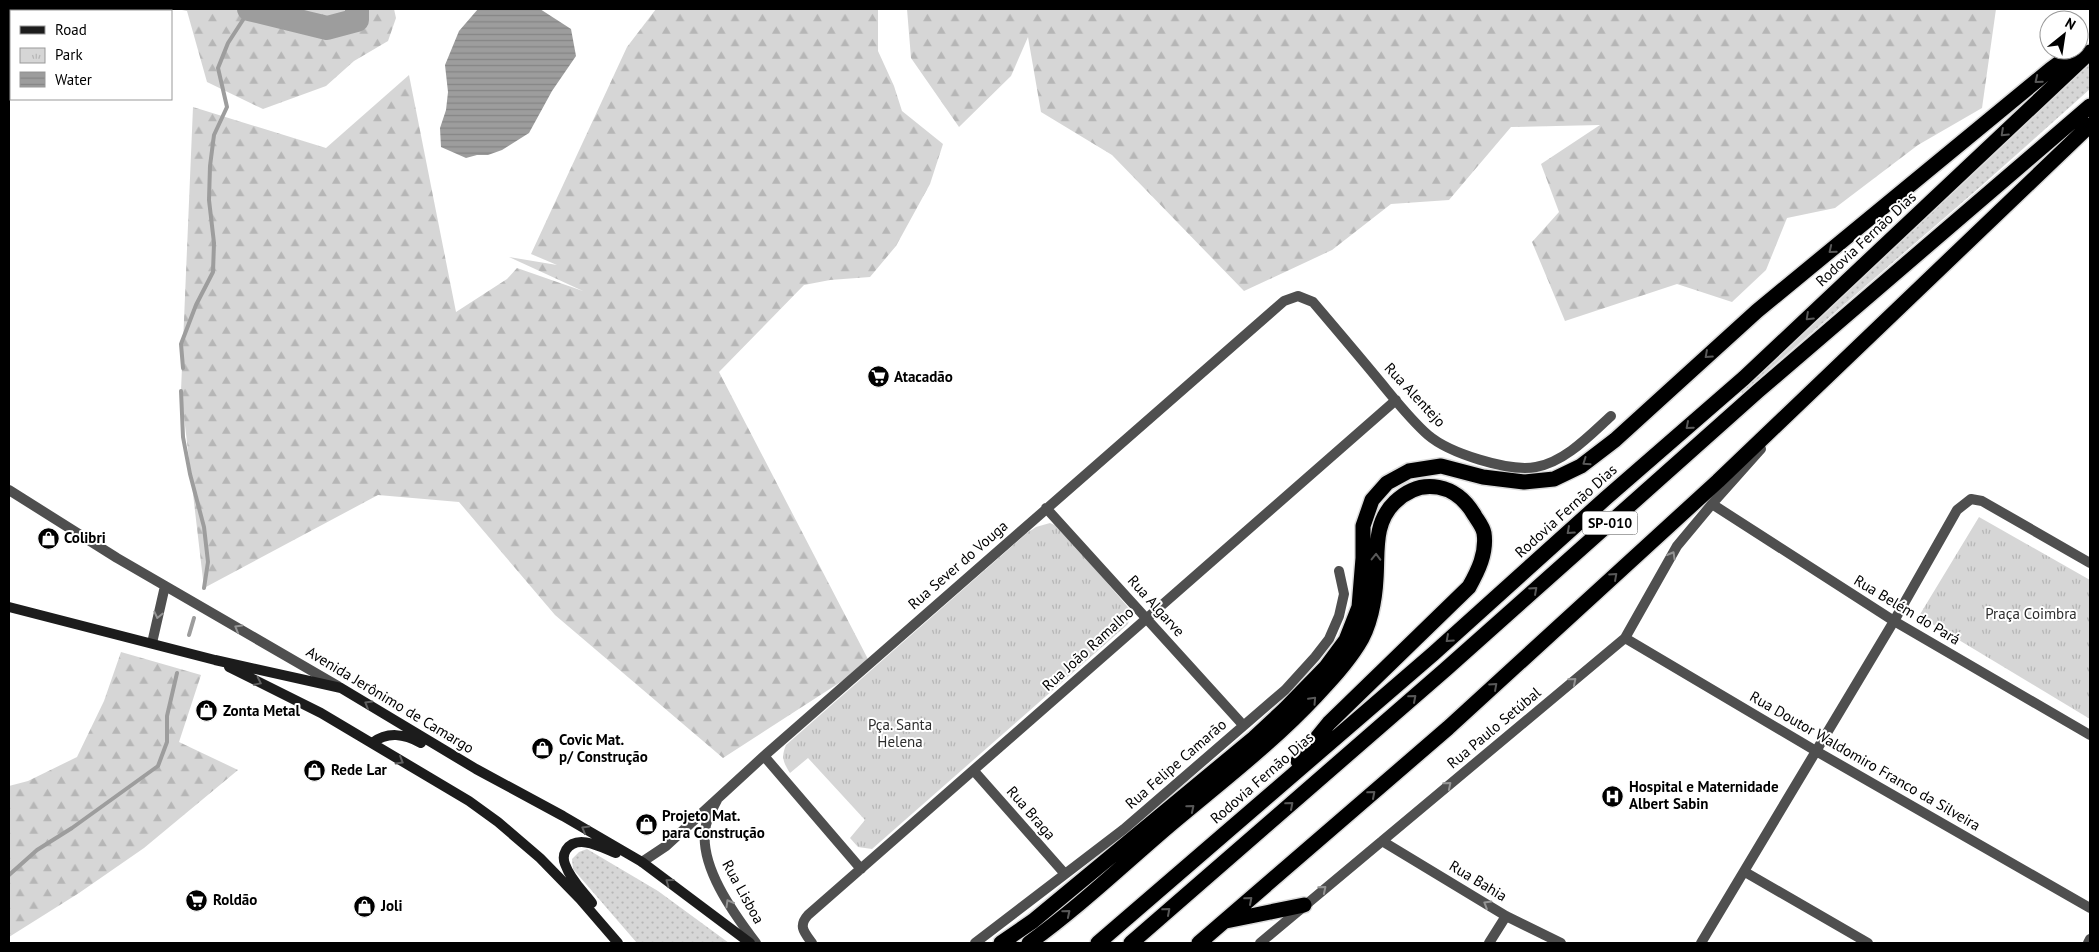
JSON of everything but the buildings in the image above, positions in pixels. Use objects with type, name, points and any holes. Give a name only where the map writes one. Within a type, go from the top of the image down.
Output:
[{"type":"highway","name":"Rodovia Fernão Dias","points":[[1098,943],[1433,654],[1606,498],[1744,378],[2090,52]]},
{"type":"highway","points":[[1000,943],[1033,921],[1254,738],[1326,667],[1346,640],[1359,607],[1363,558],[1363,526],[1372,500],[1387,483],[1409,471],[1441,466],[1483,477],[1524,482],[1554,479],[1581,466],[1615,440],[1757,311],[2063,60]]},
{"type":"highway","name":"SP-010","points":[[1131,943],[1446,669],[1758,391],[2090,106]]},
{"type":"highway","points":[[1199,943],[1448,728],[1809,396],[2090,125]]},
{"type":"highway","points":[[1029,943],[1294,720],[1340,671],[1359,644],[1371,612],[1376,580],[1377,537],[1384,517],[1394,503],[1407,493],[1422,487],[1439,486],[1454,493],[1469,505],[1484,532],[1484,553],[1478,570],[1468,587],[1329,723],[1274,791]]},
{"type":"highway","points":[[1225,921],[1304,905]]},
{"type":"main road","points":[[9,606],[215,660],[341,688]]},
{"type":"main road","points":[[215,660],[321,712],[469,801],[498,822],[540,858],[600,920],[618,943]]},
{"type":"main road","name":"Avenida Jerônimo de Camargo","points":[[341,688],[476,770],[563,816],[638,860],[750,943]]},
{"type":"main road","points":[[372,743],[381,736],[396,735],[413,739],[476,770]]},
{"type":"main road","points":[[600,920],[592,902],[564,864],[563,855],[568,847],[578,842],[590,843],[638,860]]},
{"type":"street","name":"Rua Alentejo","points":[[1298,296],[1313,302],[1428,435],[1444,446],[1470,456],[1504,466],[1536,467],[1556,460],[1578,445],[1611,416]]},
{"type":"street","name":"Rua Sever do Vouga","points":[[638,860],[655,855],[666,846],[764,756],[1046,508],[1284,301],[1298,296]]},
{"type":"street","name":"Rua Paulo Setúbal","points":[[1260,943],[1625,638],[1677,546],[1809,396]]},
{"type":"street","name":"Rua João Ramalho","points":[[812,943],[802,929],[802,922],[808,915],[1396,400]]},
{"type":"street","name":"Avenida Jerônimo de Camargo","points":[[9,490],[165,586],[341,688]]},
{"type":"street","points":[[1701,943],[1894,621],[1956,510],[1970,499],[1982,501],[2090,563]]},
{"type":"street","name":"Rua Belém do Pará","points":[[1712,504],[1894,621],[2090,735]]},
{"type":"street","name":"Rua Algarve","points":[[1046,508],[1243,725]]},
{"type":"street","name":"Rua Felipe Camarão","points":[[975,943],[1124,829],[1285,690],[1315,657],[1328,639],[1339,616],[1344,594],[1339,571]]},
{"type":"street","points":[[152,644],[165,586]]},
{"type":"street","name":"Rua Doutor Waldomiro Franco da Silveira","points":[[1625,638],[1816,751],[2090,908]]},
{"type":"street","points":[[764,756],[861,869]]},
{"type":"street","name":"Rua Braga","points":[[974,771],[1065,874]]},
{"type":"street","name":"Rua Lisboa","points":[[718,797],[706,826],[705,851],[716,882],[738,919],[756,943]]},
{"type":"street","name":"Rua Bahia","points":[[1382,841],[1506,916],[1561,943]]},
{"type":"street","points":[[1745,872],[1868,943]]},
{"type":"street","points":[[1489,943],[1506,916]]},
{"type":"street","points":[[2088,943],[2090,939]]},
{"type":"green space","points":[[177,9],[394,9],[396,18],[388,41],[354,61],[326,86],[263,109],[207,82],[187,11]]},
{"type":"green space","points":[[656,9],[878,9],[878,51],[894,86],[902,111],[943,144],[930,184],[896,246],[870,277],[830,280],[804,285],[719,372],[870,663],[723,758],[555,615],[459,502],[378,495],[204,588],[181,391],[193,107],[326,148],[409,75],[456,312],[507,279],[517,268],[583,291],[509,257],[557,265],[531,254],[627,47]]},
{"type":"green space","points":[[907,9],[1996,9],[1982,108],[1918,145],[1835,208],[1787,218],[1766,270],[1732,302],[1677,284],[1565,321],[1532,242],[1559,212],[1541,164],[1600,125],[1511,127],[1449,200],[1391,204],[1332,250],[1244,291],[1112,155],[1041,112],[1028,37],[1011,76],[959,127],[911,58]]},
{"type":"green space","points":[[2090,62],[2090,89],[1742,393],[1740,390]]},
{"type":"green space","name":"Praça Coimbra","points":[[1979,517],[2090,580],[2090,719],[1919,616]]},
{"type":"green space","name":"Pça. Santa Helena","points":[[1050,523],[1059,527],[1127,606],[1131,613],[1128,624],[872,849],[858,847],[850,838],[865,820],[808,758],[790,773],[784,759],[786,745],[1027,533],[1036,527]]},
{"type":"green space","points":[[121,652],[201,675],[179,742],[238,770],[144,848],[79,893],[9,937],[9,786],[28,781],[77,757],[104,701]]},
{"type":"green space","points":[[587,849],[658,891],[729,943],[637,943],[573,869],[572,859],[579,852]]},
{"type":"water","points":[[478,9],[540,9],[571,29],[576,56],[552,91],[529,133],[502,150],[488,155],[466,158],[441,147],[440,128],[446,110],[448,92],[445,65],[459,31]]},
{"type":"waterway","points":[[249,9],[327,28],[357,20],[357,9]]},
{"type":"waterway","points":[[183,368],[181,344],[196,305],[213,272],[214,243],[209,200],[210,166],[214,135],[227,107],[218,68],[228,43],[250,9]]},
{"type":"waterway","points":[[181,391],[183,437],[190,474],[204,527],[208,562],[204,588]]},
{"type":"waterway","points":[[189,635],[194,618]]},
{"type":"waterway","points":[[9,875],[37,850],[72,828],[158,766],[167,742],[167,716],[177,673]]},
{"type":"place","name":"Atacadão","points":[[878,377]]},
{"type":"place","name":"Colibri","points":[[48,538]]},
{"type":"place","name":"Zonta Metal","points":[[207,711]]},
{"type":"place","name":"Covic Mat. p/ Construção","points":[[543,749]]},
{"type":"place","name":"Rede Lar","points":[[315,770]]},
{"type":"place","name":"Hospital e Maternidade Albert Sabin","points":[[1613,796]]},
{"type":"place","name":"Projeto Mat. para Construção","points":[[646,825]]},
{"type":"place","name":"Roldão","points":[[197,900]]},
{"type":"place","name":"Joli","points":[[365,906]]}]
